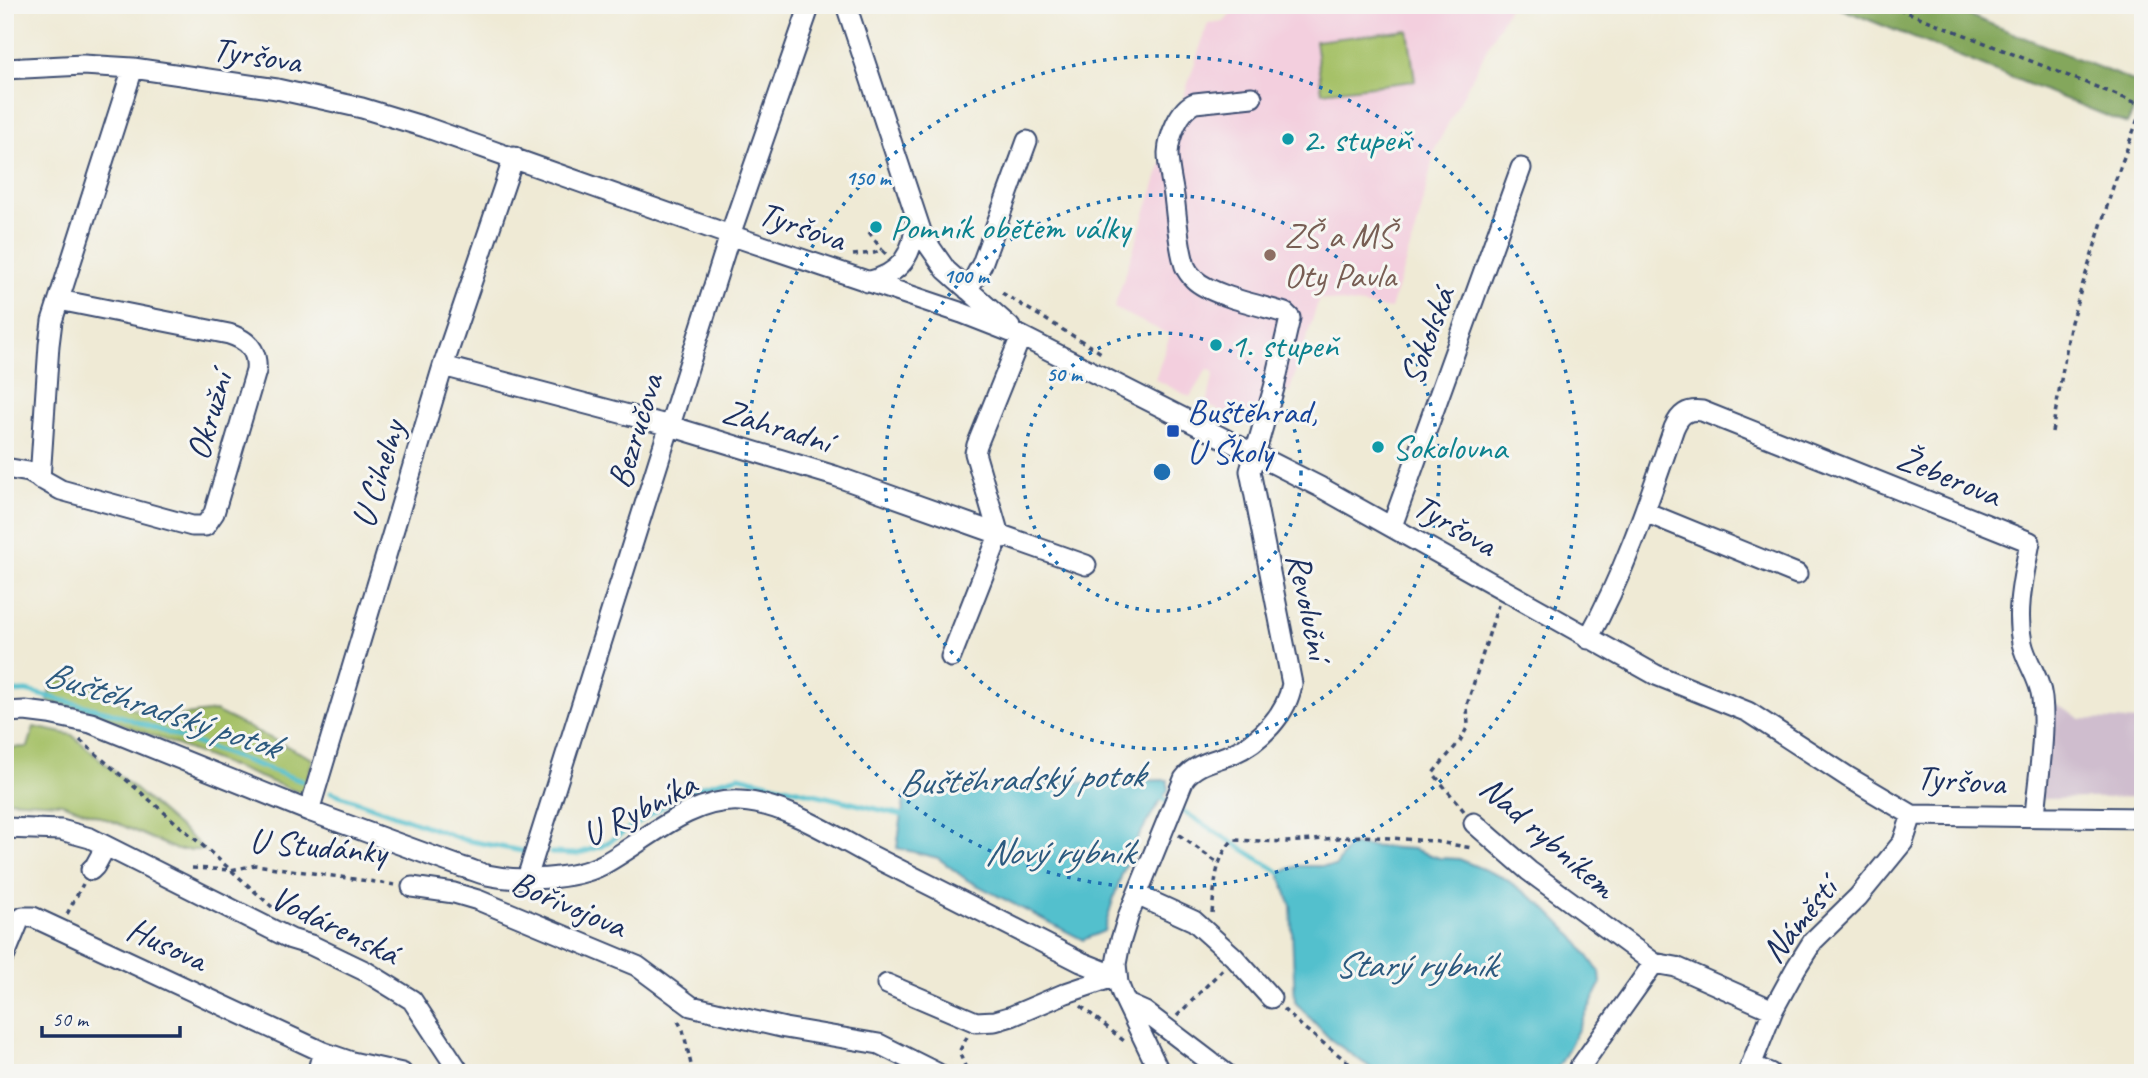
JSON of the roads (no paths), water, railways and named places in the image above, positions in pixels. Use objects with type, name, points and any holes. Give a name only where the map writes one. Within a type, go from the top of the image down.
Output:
[{"type":"street","name":"Bezručova","points":[[527,878],[730,235],[810,5]]},
{"type":"street","points":[[846,5],[923,237],[936,258],[1021,336],[975,453],[999,535],[951,657]]},
{"type":"street","name":"Tyršova","points":[[5,69],[83,65],[133,68],[315,96],[425,127],[730,235],[962,313],[1021,336],[1254,452],[1392,526],[1588,639],[1673,684],[1735,706],[1759,718],[1848,777],[1912,815],[2143,818]]},
{"type":"street","points":[[40,479],[50,331],[133,68]]},
{"type":"street","name":"Revoluční","points":[[1160,1073],[1116,976],[1120,943],[1138,895],[1170,826],[1184,779],[1194,768],[1232,754],[1259,738],[1271,725],[1291,693],[1292,673],[1250,478],[1254,452],[1274,388],[1290,318],[1285,313],[1205,287],[1192,277],[1182,254],[1168,153],[1173,133],[1187,106],[1252,97]]},
{"type":"street","points":[[968,290],[982,264],[1027,141]]},
{"type":"street","name":"U Cihelny","points":[[309,811],[443,366],[514,157]]},
{"type":"street","name":"Sokolská","points":[[1392,526],[1521,167]]},
{"type":"street","points":[[867,282],[884,276],[904,260],[914,242],[916,220]]},
{"type":"street","name":"Okružní","points":[[5,468],[29,471],[61,490],[184,524],[205,526],[214,513],[257,363],[250,345],[229,334],[59,300]]},
{"type":"street","name":"Zahradní","points":[[443,366],[670,426],[861,485],[1086,565]]},
{"type":"street","name":"Žeberova","points":[[1588,639],[1617,581],[1678,419],[1687,412],[1702,411],[2030,542],[2020,597],[2020,625],[2025,655],[2042,695],[2035,816]]},
{"type":"street","points":[[1645,512],[1797,574]]},
{"type":"street","name":"Bořivojova","points":[[5,712],[49,714],[91,723],[309,811],[487,875],[478,900],[637,967],[691,1006],[785,1028],[880,1044],[937,1073]]},
{"type":"street","name":"U Rybníka","points":[[487,875],[527,878],[567,876],[591,870],[684,814],[709,805],[740,801],[756,803],[811,824],[1081,962],[1116,976]]},
{"type":"street","name":"Náměstí","points":[[1750,1069],[1773,1010],[1813,941],[1858,897],[1903,842],[1912,815]]},
{"type":"street","name":"Nad rybníkem","points":[[1474,823],[1529,871],[1654,964]]},
{"type":"street","name":"Vodárenská","points":[[5,828],[70,831],[90,838],[291,939],[311,945],[355,966],[417,1005],[460,1073]]},
{"type":"street","points":[[91,870],[106,846]]},
{"type":"street","name":"U Studánky","points":[[412,887],[454,893],[478,900]]},
{"type":"street","points":[[1138,895],[1194,921],[1210,933],[1271,998]]},
{"type":"street","name":"Husova","points":[[5,955],[19,922],[23,917],[33,917],[323,1052],[352,1062],[402,1073]]},
{"type":"street","points":[[1576,1073],[1654,964],[1676,967],[1773,1010]]},
{"type":"street","points":[[887,984],[976,1022],[995,1021],[1012,1016],[1116,976]]},
{"type":"street","points":[[1127,1004],[1145,1012],[1225,1073]]},
{"type":"street","points":[[317,1073],[323,1052]]},
{"type":"street","points":[[1750,1069],[1770,1073]]},
{"type":"water","name":"Nový rybník","points":[[1168,780],[1168,790],[1129,857],[1104,931],[1083,940],[967,880],[938,858],[897,848],[905,793],[943,792],[984,785]]},
{"type":"water","name":"Starý rybník","points":[[1349,845],[1413,849],[1439,858],[1459,859],[1504,878],[1541,904],[1575,938],[1600,973],[1601,984],[1554,1073],[1378,1073],[1330,1039],[1295,1002],[1291,906],[1279,872],[1298,866],[1336,866]]},
{"type":"waterway","name":"Buštěhradský potok","points":[[5,693],[26,691],[112,713],[302,781]]},
{"type":"waterway","name":"Buštěhradský potok","points":[[551,853],[577,854],[602,846],[689,790],[739,776],[902,815],[908,814]]},
{"type":"waterway","name":"Buštěhradský potok","points":[[331,792],[465,840],[527,852]]},
{"type":"waterway","name":"Buštěhradský potok","points":[[1159,796],[1284,874]]},
{"type":"place","name":"2. stupeň","points":[[1288,139]]},
{"type":"place","name":"Pomník obětem války","points":[[876,227]]},
{"type":"place","name":"ZŠ a MŠ Oty Pavla","points":[[1270,255]]},
{"type":"place","name":"1. stupeň","points":[[1216,345]]},
{"type":"place","name":"Buštěhrad, U Školy","points":[[1173,431]]},
{"type":"place","name":"Sokolovna","points":[[1378,447]]}]
